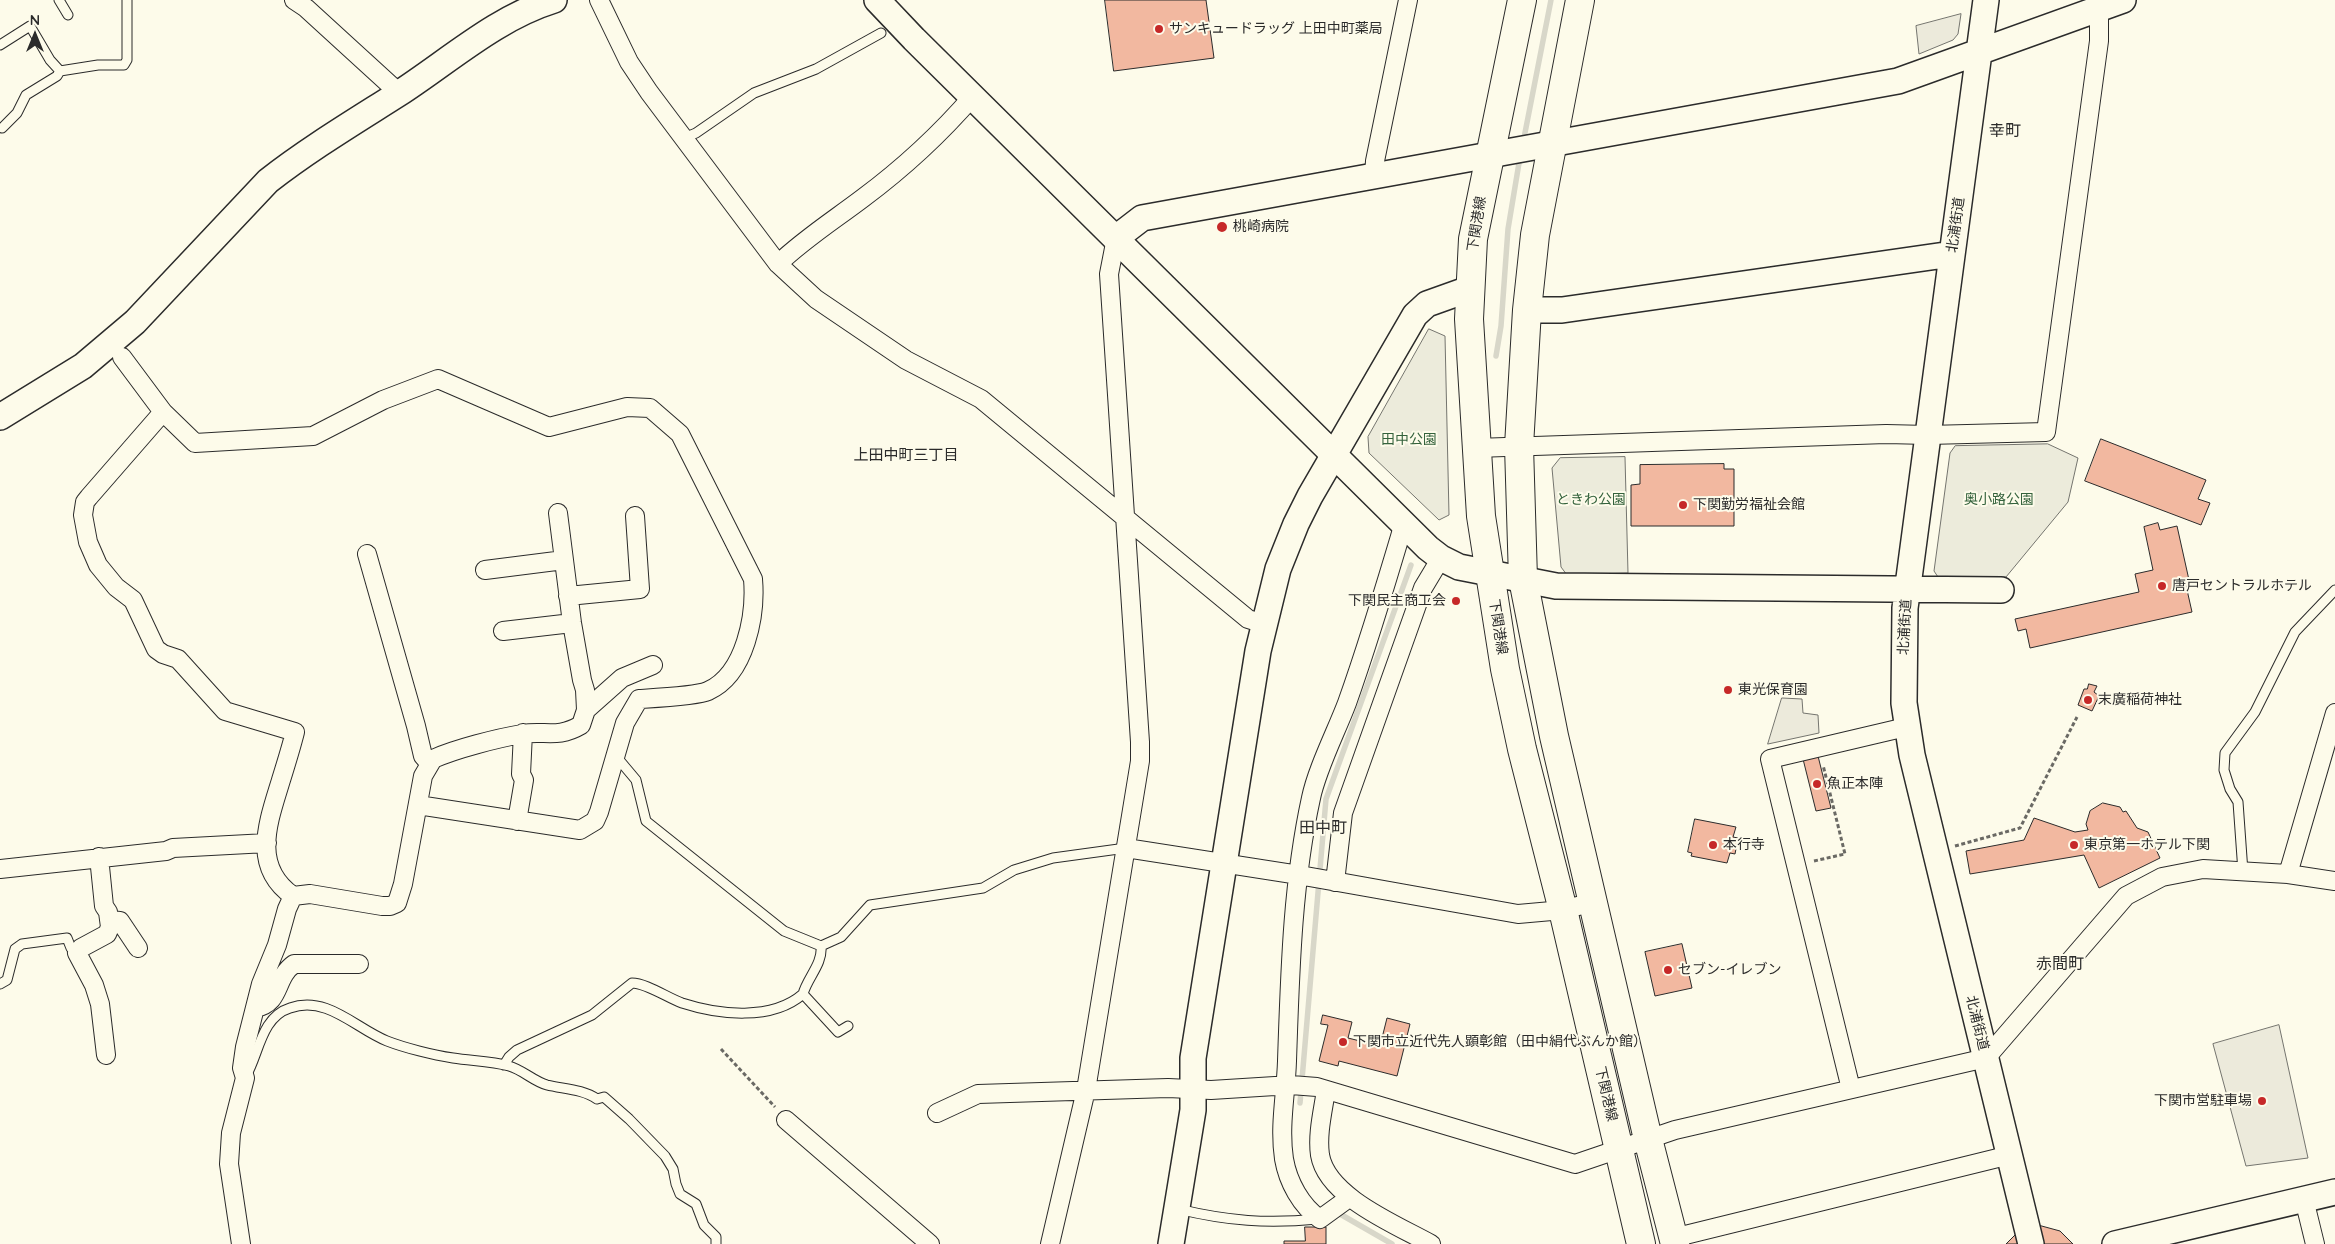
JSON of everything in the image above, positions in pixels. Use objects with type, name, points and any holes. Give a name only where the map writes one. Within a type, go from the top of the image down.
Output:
[{"type":"main road","name":"下関港線","points":[[1522,0],[1497,153],[1473,239],[1469,289],[1481,516],[1505,669],[1522,749],[1563,910],[1641,1244]]},
{"type":"main road","points":[[1580,0],[1546,145],[1527,310],[1519,446],[1523,579],[1554,736],[1648,1139],[1674,1241]]},
{"type":"street","points":[[294,0],[306,8],[399,93]]},
{"type":"street","points":[[599,0],[629,62],[778,264],[816,299],[906,360],[981,399],[1248,619],[1264,624]]},
{"type":"street","points":[[877,0],[1334,456],[1441,558],[1459,567],[1556,586],[2001,590]]},
{"type":"street","points":[[1374,176],[1375,162],[1408,0]]},
{"type":"street","name":"北浦街道","points":[[1986,0],[1908,590],[1903,646],[1906,727],[2030,1244]]},
{"type":"street","points":[[1050,1244],[1086,1090],[1140,761],[1109,274],[1116,238],[1142,218],[1898,81],[2123,0]]},
{"type":"street","points":[[0,417],[83,366],[112,343],[135,322],[268,181],[319,144],[399,93],[492,28],[542,2]]},
{"type":"street","points":[[1476,448],[1886,434],[1928,435],[2046,432],[2099,41],[2099,9]]},
{"type":"street","points":[[778,264],[795,247],[888,178],[956,116],[973,96]]},
{"type":"street","points":[[1527,310],[1562,310],[1952,254]]},
{"type":"street","points":[[1171,1244],[1193,1110],[1193,1058],[1264,624],[1278,569],[1296,524],[1310,496],[1415,315],[1427,304],[1469,289]]},
{"type":"street","points":[[122,358],[163,412],[195,443],[313,436],[383,400],[438,379],[549,427],[627,407],[650,408],[680,434],[753,579],[754,596],[749,635],[736,665],[722,682],[708,691],[640,699],[625,723],[600,812],[594,821],[580,830],[418,805]]},
{"type":"street","points":[[163,412],[85,502],[84,525],[88,542],[104,573],[116,587],[133,600],[156,649],[163,654],[178,659],[226,710],[296,732],[266,827],[269,862],[277,882],[293,896],[310,894],[382,906],[390,906],[397,903],[403,884],[423,776],[433,759],[523,733],[549,734],[571,730],[581,725],[586,710],[585,690],[572,623],[558,513]]},
{"type":"street","points":[[568,596],[640,589],[635,516]]},
{"type":"street","points":[[1349,1198],[1320,1219],[1308,1211],[1286,1169],[1283,1132],[1288,1086],[1291,951],[1311,797],[1380,605],[1404,523]]},
{"type":"street","points":[[367,554],[416,726],[422,756],[429,763]]},
{"type":"street","points":[[1332,882],[1343,813],[1422,588],[1441,558]]},
{"type":"street","points":[[485,570],[564,560]]},
{"type":"street","points":[[503,632],[572,623]]},
{"type":"street","points":[[586,710],[622,678],[653,665]]},
{"type":"street","points":[[2288,874],[2335,713]]},
{"type":"street","points":[[1851,1089],[1770,758],[1906,727]]},
{"type":"street","points":[[517,821],[524,780],[521,774],[523,733]]},
{"type":"street","points":[[0,877],[99,857],[166,851],[173,848],[267,843]]},
{"type":"street","points":[[1126,848],[1302,876],[1518,914],[1563,910],[1593,902]]},
{"type":"street","points":[[99,857],[104,906],[108,912],[110,927],[107,934],[81,948],[77,953],[94,985],[100,1004],[106,1056]]},
{"type":"street","points":[[937,1113],[978,1094],[1086,1090],[1211,1090],[1288,1086],[1322,1089],[1575,1164],[1675,1130],[1986,1058],[2126,896],[2162,878],[2203,869],[2288,874],[2335,881]]},
{"type":"street","points":[[241,1244],[229,1164],[232,1132],[244,1078],[242,1068],[261,984],[277,945],[287,909],[293,896]]},
{"type":"street","points":[[109,920],[120,921],[138,948]]},
{"type":"street","points":[[255,1008],[265,1006],[271,1002],[283,975],[294,964],[359,964]]},
{"type":"street","points":[[1322,1089],[1320,1155],[1323,1168],[1331,1180],[1349,1198],[1431,1244]]},
{"type":"street","points":[[786,1120],[930,1244]]},
{"type":"street","points":[[1674,1241],[2010,1155]]},
{"type":"street","points":[[2115,1244],[2335,1192]]},
{"type":"street","points":[[2304,1199],[2315,1244]]},
{"type":"lane","points":[[59,0],[68,15]]},
{"type":"lane","points":[[2,128],[17,114],[26,96],[57,76],[60,71],[98,65],[124,65],[127,60],[127,0]]},
{"type":"lane","points":[[0,44],[30,26],[50,60],[60,71]]},
{"type":"lane","points":[[684,138],[696,133],[754,93],[816,69],[881,33]]},
{"type":"lane","points":[[2243,872],[2238,802],[2230,789],[2224,770],[2225,753],[2254,712],[2294,632],[2335,590]]},
{"type":"lane","points":[[615,755],[636,780],[646,821],[784,931],[821,946],[841,937],[870,904],[984,888],[1014,870],[1053,858],[1126,848]]},
{"type":"lane","points":[[0,984],[7,980],[15,949],[22,944],[67,938],[71,948],[77,953]]},
{"type":"lane","points":[[504,1065],[517,1050],[592,1015],[632,983],[682,1002],[731,1011],[777,1010],[794,1002],[803,994],[805,987],[815,972],[822,952],[821,946]]},
{"type":"lane","points":[[803,994],[838,1032],[848,1026]]},
{"type":"lane","points":[[244,1078],[254,1063],[264,1032],[285,1010],[302,1006],[321,1007],[387,1041],[451,1058],[504,1065],[515,1068],[546,1084],[591,1095],[597,1099],[604,1097],[629,1119],[664,1156],[674,1170],[680,1194],[696,1204],[704,1225],[716,1237],[716,1244]]},
{"type":"lane","points":[[1177,1209],[1243,1222],[1285,1222],[1320,1219]]},
{"type":"path","points":[[1951,847],[2020,828],[2077,717]]},
{"type":"path","points":[[1796,865],[1845,854],[1818,747]]},
{"type":"path","points":[[721,1049],[786,1120]]},
{"type":"green space","name":"田中公園","points":[[1429,329],[1445,336],[1449,515],[1439,520],[1369,453],[1368,437]]},
{"type":"green space","name":"奥小路公園","points":[[2048,444],[2078,458],[2068,502],[2006,577],[1938,577],[1934,571],[1950,453],[1955,446]]},
{"type":"green space","name":"ときわ公園","points":[[1625,457],[1628,573],[1567,575],[1561,567],[1552,468],[1560,458]]},
{"type":"shaded area","points":[[1961,14],[1958,34],[1953,40],[1919,54],[1916,26]]},
{"type":"shaded area","points":[[1782,698],[1802,699],[1803,713],[1818,715],[1819,733],[1768,744]]},
{"type":"shaded area","name":"下関市営駐車場","points":[[2279,1025],[2308,1158],[2246,1166],[2213,1044]]},
{"type":"building","name":"サンキュードラッグ 上田中町薬局","points":[[1105,0],[1206,0],[1214,58],[1114,71]]},
{"type":"building","points":[[2101,439],[2206,480],[2198,499],[2210,503],[2201,525],[2085,481]]},
{"type":"building","name":"下関勤労福祉会館","points":[[1724,464],[1724,469],[1734,469],[1734,526],[1631,526],[1631,485],[1640,484],[1640,465]]},
{"type":"building","name":"唐戸セントラルホテル","points":[[2158,523],[2160,530],[2177,526],[2189,580],[2185,581],[2192,612],[2030,648],[2026,629],[2018,631],[2015,619],[2139,592],[2135,574],[2153,570],[2144,527]]},
{"type":"building","name":"末廣稲荷神社","points":[[2089,684],[2097,686],[2094,692],[2099,696],[2092,711],[2078,705],[2084,689],[2087,689]]},
{"type":"building","name":"魚正本陣","points":[[1818,756],[1831,808],[1816,811],[1803,759]]},
{"type":"building","name":"東京第一ホテル下関","points":[[2103,803],[2120,807],[2123,812],[2126,811],[2137,828],[2148,832],[2160,858],[2099,888],[2084,855],[1970,874],[1966,851],[2024,840],[2034,818],[2075,832],[2088,830],[2086,824],[2090,811]]},
{"type":"building","name":"本行寺","points":[[1695,819],[1736,827],[1733,837],[1738,838],[1735,854],[1730,853],[1727,863],[1691,856],[1692,853],[1688,852]]},
{"type":"building","name":"セブン-イレブン","points":[[1682,944],[1692,988],[1655,996],[1645,952]]},
{"type":"building","name":"下関市立近代先人顕彰館（田中絹代ぶんか館）","points":[[1323,1015],[1352,1022],[1348,1038],[1380,1046],[1387,1018],[1410,1024],[1397,1076],[1339,1061],[1338,1066],[1319,1061],[1328,1025],[1321,1024]]},
{"type":"building","points":[[2038,1225],[2060,1231],[2073,1244],[2006,1244],[2018,1232]]},
{"type":"building","points":[[1305,1227],[1326,1227],[1326,1244],[1284,1244],[1284,1241],[1305,1241]]},
{"type":"waterway","points":[[1523,143],[1551,0]]},
{"type":"waterway","points":[[1496,356],[1501,326],[1508,229],[1520,157]]},
{"type":"waterway","points":[[1300,1103],[1326,799],[1411,565]]},
{"type":"waterway","points":[[1340,1214],[1392,1244]]},
{"type":"place","name":"サンキュードラッグ 上田中町薬局","points":[[1159,29]]},
{"type":"place","name":"桃崎病院","points":[[1222,227]]},
{"type":"place","name":"下関勤労福祉会館","points":[[1683,505]]},
{"type":"place","name":"唐戸セントラルホテル","points":[[2162,586]]},
{"type":"place","name":"下関民主商工会","points":[[1456,601]]},
{"type":"place","name":"東光保育園","points":[[1728,690]]},
{"type":"place","name":"末廣稲荷神社","points":[[2088,700]]},
{"type":"place","name":"魚正本陣","points":[[1817,784]]},
{"type":"place","name":"本行寺","points":[[1713,845]]},
{"type":"place","name":"東京第一ホテル下関","points":[[2074,845]]},
{"type":"place","name":"セブン-イレブン","points":[[1668,970]]},
{"type":"place","name":"下関市立近代先人顕彰館（田中絹代ぶんか館）","points":[[1343,1042]]},
{"type":"place","name":"下関市営駐車場","points":[[2262,1101]]},
{"type":"district","name":"幸町","points":[[2005,131]]},
{"type":"district","name":"上田中町三丁目","points":[[906,455]]},
{"type":"district","name":"田中町","points":[[1323,828]]},
{"type":"district","name":"赤間町","points":[[2060,964]]}]
